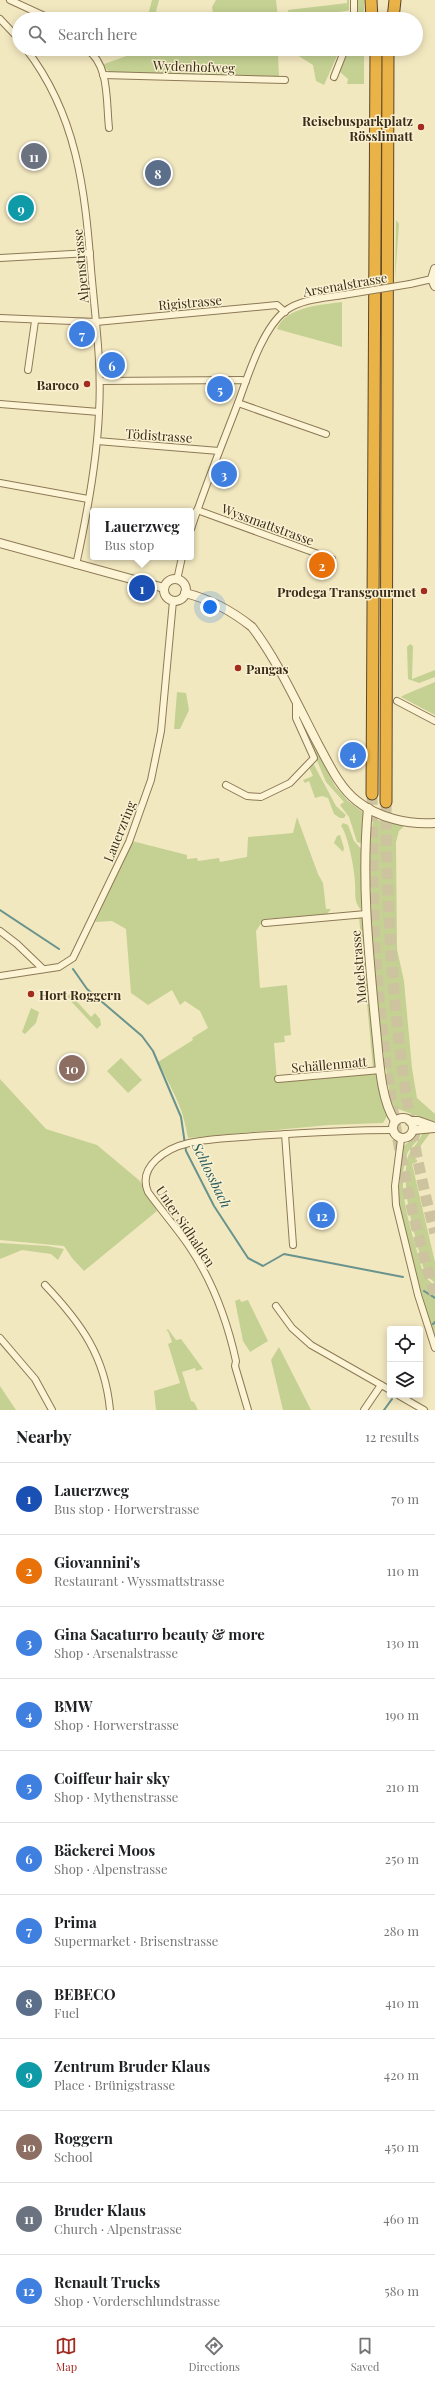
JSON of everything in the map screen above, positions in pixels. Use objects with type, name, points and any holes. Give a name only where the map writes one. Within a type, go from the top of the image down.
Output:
[{"type":"highway","points":[[371,0],[372,12]]},
{"type":"highway","points":[[377,0],[377,12]]},
{"type":"highway","points":[[387,0],[388,12]]},
{"type":"highway","points":[[394,12],[395,0]]},
{"type":"highway","points":[[372,794],[376,56]]},
{"type":"highway","points":[[386,802],[388,56]]},
{"type":"street","points":[[10,0],[36,12]]},
{"type":"street","points":[[354,0],[354,12]]},
{"type":"street","points":[[0,19],[12,32]]},
{"type":"street","name":"Alpenstrasse","points":[[30,56],[61,108],[78,158],[83,186],[90,253],[100,381],[99,412],[97,441],[76,565]]},
{"type":"street","points":[[96,56],[103,75],[109,128]]},
{"type":"street","points":[[334,77],[342,56]]},
{"type":"street","name":"Wydenhofweg","points":[[103,75],[285,80]]},
{"type":"street","points":[[0,258],[90,253]]},
{"type":"street","points":[[433,282],[435,269]]},
{"type":"street","name":"Arsenalstrasse","points":[[194,521],[246,381],[270,327],[284,312],[301,302],[410,284],[433,282]]},
{"type":"street","name":"Rigistrasse","points":[[96,322],[277,305],[284,312]]},
{"type":"street","points":[[0,318],[35,321],[96,322]]},
{"type":"street","points":[[28,370],[35,321]]},
{"type":"street","points":[[100,381],[246,381]]},
{"type":"street","points":[[238,403],[326,434]]},
{"type":"street","points":[[0,404],[99,412]]},
{"type":"street","name":"Tödistrasse","points":[[97,441],[219,451]]},
{"type":"street","points":[[0,483],[88,499]]},
{"type":"street","name":"Wyssmattstrasse","points":[[198,510],[332,559]]},
{"type":"street","points":[[0,543],[164,588]]},
{"type":"street","points":[[177,580],[181,560]]},
{"type":"street","points":[[177,580],[184,584],[185,593],[179,600],[173,601],[166,597],[164,588],[168,582],[177,580]]},
{"type":"street","points":[[185,593],[205,598],[240,617],[252,627],[342,786],[357,802],[396,819],[435,823]]},
{"type":"street","name":"Lauerzring","points":[[43,969],[59,967],[73,958],[129,842],[153,772],[160,737],[166,688],[173,601]]},
{"type":"street","points":[[397,701],[435,721]]},
{"type":"street","points":[[226,785],[248,796],[261,797],[290,783],[314,758],[296,718],[296,705]]},
{"type":"street","name":"Motelstrasse","points":[[368,808],[364,849],[368,950],[381,1070],[388,1112],[395,1121]]},
{"type":"street","points":[[264,923],[366,914]]},
{"type":"street","points":[[0,931],[17,944],[43,969]]},
{"type":"street","points":[[0,976],[43,969]]},
{"type":"street","name":"Schällenmatt","points":[[278,1079],[381,1070]]},
{"type":"street","points":[[392,1130],[395,1121],[404,1118],[410,1121],[418,1121],[435,1127]]},
{"type":"street","points":[[400,1139],[409,1137],[413,1130],[410,1121]]},
{"type":"street","points":[[413,1130],[435,1127]]},
{"type":"street","points":[[293,1245],[285,1134],[392,1130]]},
{"type":"street","points":[[392,1130],[400,1139],[395,1186],[396,1205],[418,1294],[435,1348]]},
{"type":"street","name":"Unter Sidhalden","points":[[248,1410],[235,1366],[236,1361],[226,1320],[194,1254],[146,1186],[145,1177],[150,1166],[162,1156],[188,1143],[285,1134]]},
{"type":"street","points":[[45,1285],[68,1310],[91,1344],[104,1377],[110,1410]]},
{"type":"street","points":[[276,1306],[292,1328],[311,1344],[387,1388]]},
{"type":"street","points":[[0,1338],[35,1379],[52,1410]]},
{"type":"street","points":[[364,1410],[381,1385]]},
{"type":"street","points":[[403,1398],[424,1410]]},
{"type":"green space","points":[[152,0],[159,0],[156,12],[149,12]]},
{"type":"green space","points":[[216,0],[276,0],[277,12],[213,12],[212,7]]},
{"type":"green space","points":[[347,0],[349,0],[349,10],[339,12],[288,12],[288,10],[347,3]]},
{"type":"green space","points":[[357,0],[364,0],[364,12],[357,12]]},
{"type":"green space","points":[[127,56],[278,56],[279,77],[112,74],[104,67],[104,64]]},
{"type":"green space","points":[[299,56],[337,56],[324,85],[316,81],[313,65]]},
{"type":"green space","points":[[346,56],[364,56],[364,84],[347,84],[348,79],[340,72]]},
{"type":"green space","points":[[396,220],[399,224],[395,280]]},
{"type":"green space","points":[[342,302],[342,347],[277,329],[282,321],[296,311],[315,306]]},
{"type":"green space","points":[[410,644],[413,646],[412,679],[435,670],[435,677],[419,683],[408,679],[407,647]]},
{"type":"green space","points":[[435,682],[435,715],[401,697],[404,695]]},
{"type":"green space","points":[[177,692],[186,693],[189,710],[180,729],[174,729]]},
{"type":"green space","points":[[299,718],[335,786],[348,801],[364,813],[363,844],[357,842],[349,817],[340,805],[344,802],[326,782]]},
{"type":"green space","points":[[313,763],[336,806],[346,815],[344,818],[340,818],[334,814],[328,798],[322,796],[315,798],[309,781],[305,783],[303,780],[313,776],[309,767]]},
{"type":"green space","points":[[297,817],[318,874],[323,883],[326,909],[331,909],[327,914],[264,919],[256,931],[260,988],[287,985],[291,1035],[284,1036],[285,1042],[274,1043],[277,1081],[376,1074],[383,1106],[387,1116],[383,1123],[329,1125],[188,1138],[180,1107],[158,1062],[193,1040],[192,1038],[208,1028],[200,1011],[185,1001],[180,1005],[172,990],[148,1005],[131,993],[126,929],[112,921],[95,922],[132,841],[187,855],[187,859],[197,858],[198,861],[219,858],[220,862],[247,857],[248,837],[293,833]]},
{"type":"green space","points":[[373,819],[404,826],[399,831],[396,842],[397,949],[404,981],[412,1068],[417,1098],[435,1114],[435,1122],[395,1108],[391,1103],[378,1015],[374,963],[369,857]]},
{"type":"green space","points":[[343,823],[348,825],[354,841],[363,851],[361,910],[358,907],[355,897],[355,878],[349,845],[344,830],[341,826]]},
{"type":"green space","points":[[340,835],[344,848],[343,852],[334,843],[337,836]]},
{"type":"green space","points":[[359,917],[364,920],[377,1066],[373,1068]]},
{"type":"green space","points":[[70,994],[91,1017],[95,1013],[100,1019],[101,1025],[97,1029],[67,997]]},
{"type":"green space","points":[[31,1008],[39,1012],[36,1023],[25,1034],[22,1032]]},
{"type":"green space","points":[[121,1058],[142,1080],[128,1093],[107,1071]]},
{"type":"green space","points":[[0,1079],[46,1129],[97,1145],[140,1181],[157,1211],[84,1271],[72,1258],[64,1246],[0,1240]]},
{"type":"green space","points":[[423,1130],[431,1132],[413,1156],[417,1162],[412,1164],[435,1262],[435,1283],[428,1277],[423,1267],[407,1200],[407,1160],[410,1152],[422,1135]]},
{"type":"green space","points":[[420,1131],[420,1137],[410,1149],[406,1157],[403,1170],[404,1198],[421,1266],[425,1277],[435,1286],[435,1338],[411,1257],[398,1198],[403,1147]]},
{"type":"green space","points":[[0,1243],[48,1246],[64,1249],[58,1260],[51,1254],[22,1250],[0,1259]]},
{"type":"green space","points":[[240,1299],[241,1302],[248,1300],[268,1341],[250,1352],[243,1341],[235,1301]]},
{"type":"green space","points":[[168,1329],[176,1340],[181,1339],[203,1369],[196,1371],[195,1368],[182,1372],[191,1401],[194,1402],[198,1410],[156,1410],[154,1391],[180,1383],[168,1344],[172,1342],[168,1331],[166,1331]]},
{"type":"green space","points":[[279,1347],[311,1410],[283,1410],[271,1360]]},
{"type":"green space","points":[[0,1386],[16,1410],[0,1410]]},
{"type":"waterway","points":[[0,910],[59,949]]},
{"type":"waterway","name":"Schlossbach","points":[[73,969],[87,989],[142,1036],[153,1051],[181,1117],[186,1151],[214,1206],[248,1258],[263,1266],[284,1254],[403,1277]]},
{"type":"waterway","points":[[424,1291],[435,1298]]},
{"type":"waterway","points":[[384,1410],[392,1399]]},
{"type":"tunnel","points":[[372,794],[373,898],[376,961],[379,1003],[389,1087],[413,1213],[435,1295]]},
{"type":"tunnel","points":[[386,802],[392,965],[403,1073],[411,1127],[435,1233]]},
{"type":"place","name":"Reisebusparkplatz Rösslimatt","points":[[421,127]]},
{"type":"place","name":"Bruder Klaus","points":[[34,156]]},
{"type":"place","name":"BEBECO","points":[[158,173]]},
{"type":"place","name":"Zentrum Bruder Klaus","points":[[21,208]]},
{"type":"place","name":"Prima","points":[[82,334]]},
{"type":"place","name":"Bäckerei Moos","points":[[112,365]]},
{"type":"place","name":"Baroco","points":[[87,384]]},
{"type":"place","name":"Coiffeur hair sky","points":[[220,389]]},
{"type":"place","name":"Gina Sacaturro beauty & more","points":[[224,474]]},
{"type":"place","name":"Giovannini's","points":[[322,565]]},
{"type":"place","name":"Lauerzweg","points":[[142,588]]},
{"type":"place","name":"Prodega Transgourmet","points":[[424,591]]},
{"type":"place","name":"Pangas","points":[[238,668]]},
{"type":"place","name":"BMW","points":[[353,755]]},
{"type":"place","name":"Hort Roggern","points":[[31,994]]},
{"type":"place","name":"Roggern","points":[[72,1068]]},
{"type":"place","name":"Renault Trucks","points":[[322,1215]]}]
